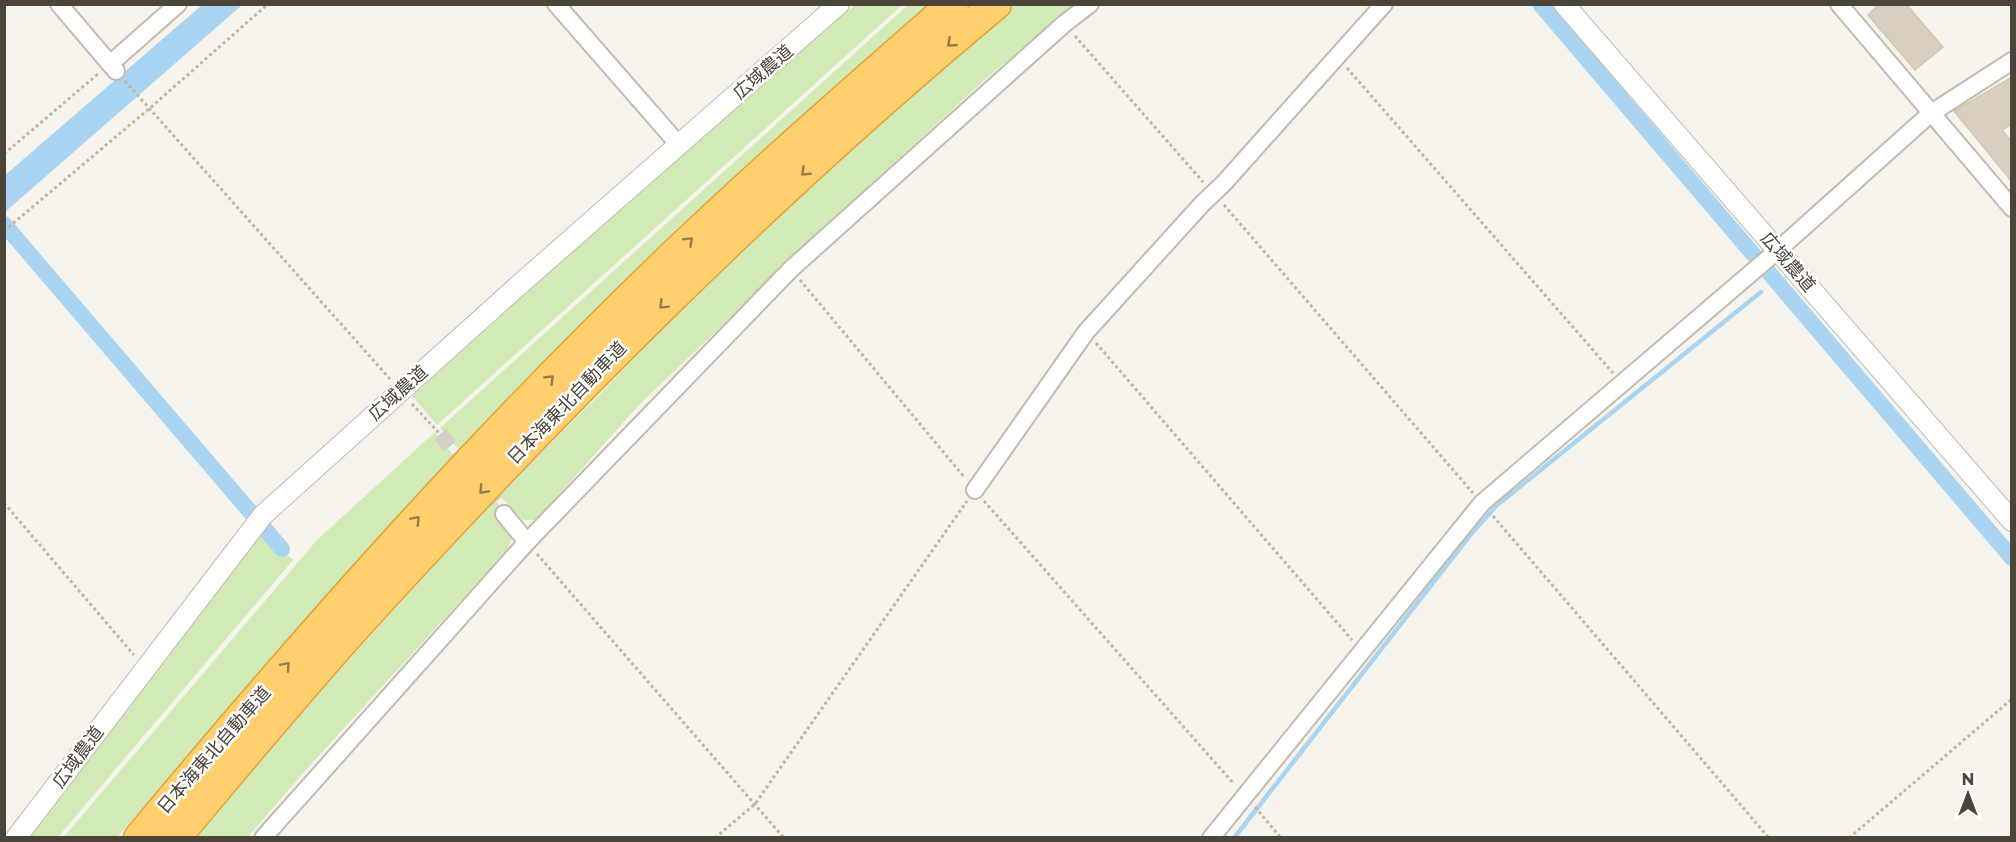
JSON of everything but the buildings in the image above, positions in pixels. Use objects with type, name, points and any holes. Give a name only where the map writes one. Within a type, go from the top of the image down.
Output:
[{"type":"highway","name":"日本海東北自動車道","points":[[139,837],[408,528],[491,439],[693,237],[800,137],[953,4]]},
{"type":"highway","name":"日本海東北自動車道","points":[[175,837],[349,634],[511,459],[601,367],[708,261],[876,108],[996,4]]},
{"type":"street","points":[[59,4],[113,67],[178,4]]},
{"type":"street","points":[[556,4],[679,145]]},
{"type":"street","name":"広域農道","points":[[16,837],[263,515],[400,391],[839,4]]},
{"type":"street","points":[[262,837],[527,542],[791,269],[1064,24],[1090,4]]},
{"type":"street","points":[[975,490],[1086,332],[1212,193],[1224,183],[1384,4]]},
{"type":"street","name":"広域農道","points":[[1564,4],[2012,521]]},
{"type":"street","points":[[1839,4],[2012,208]]},
{"type":"street","points":[[1211,837],[1482,503],[1778,250],[1930,114],[2012,61]]},
{"type":"street","points":[[504,514],[527,542]]},
{"type":"path","points":[[4,231],[150,108],[268,4]]},
{"type":"path","points":[[1064,24],[1482,503],[1769,837]]},
{"type":"path","points":[[1337,56],[1622,383]]},
{"type":"path","points":[[4,154],[113,67],[440,434]]},
{"type":"path","points":[[791,269],[975,490],[1281,837]]},
{"type":"path","points":[[1086,332],[1361,650]]},
{"type":"path","points":[[715,837],[755,804],[975,490]]},
{"type":"path","points":[[4,503],[146,669]]},
{"type":"path","points":[[527,542],[784,837]]},
{"type":"path","points":[[1849,837],[2012,699]]},
{"type":"green space","points":[[855,5],[902,5],[437,425],[412,396],[662,170]]},
{"type":"green space","points":[[908,5],[928,5],[695,212],[460,451],[440,428]]},
{"type":"green space","points":[[1015,5],[1078,5],[991,74],[837,215],[638,406],[536,520],[523,520],[499,495],[604,390],[691,298],[850,148]]},
{"type":"green space","points":[[435,432],[454,456],[117,837],[63,838],[317,540]]},
{"type":"green space","points":[[494,500],[504,511],[510,523],[511,537],[507,550],[303,773],[248,837],[195,838],[332,678]]},
{"type":"green space","points":[[260,531],[293,560],[58,837],[24,838]]},
{"type":"water","points":[[202,5],[242,5],[5,212],[4,176]]},
{"type":"waterway","points":[[1540,4],[2012,558]]},
{"type":"waterway","points":[[4,224],[282,549]]},
{"type":"waterway","points":[[1234,838],[1471,534],[1496,506],[1761,292]]},
{"type":"tunnel","points":[[440,434],[504,514]]}]
